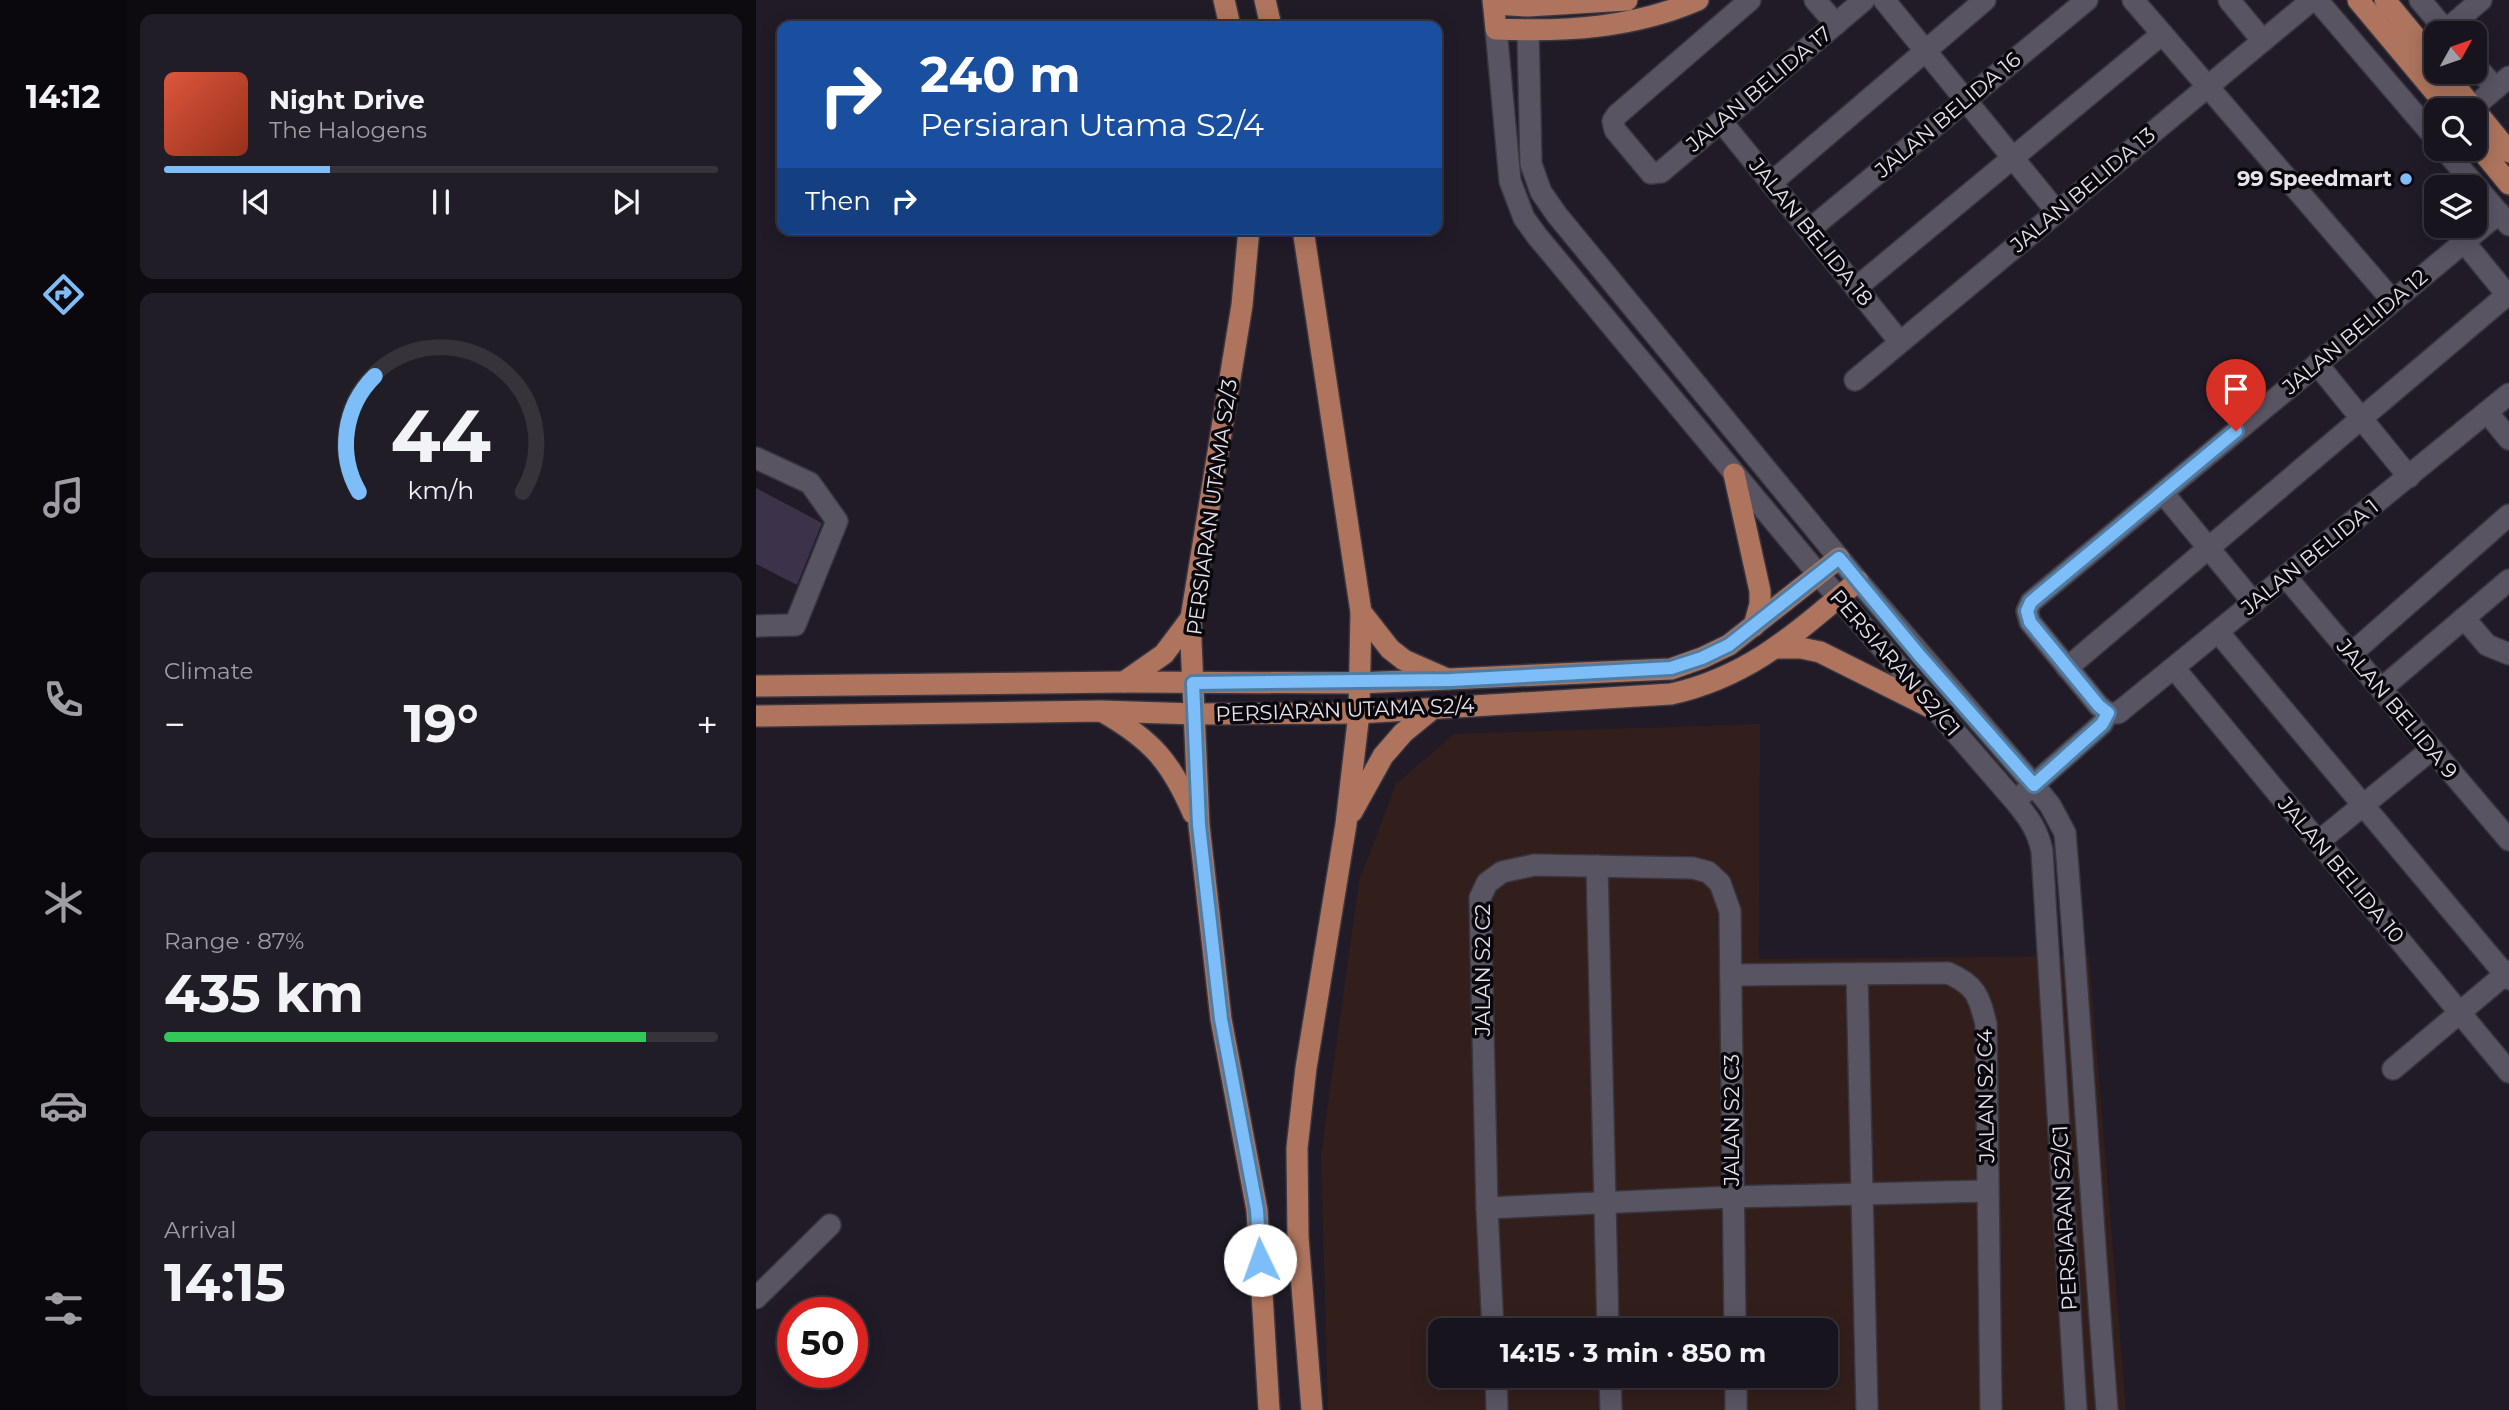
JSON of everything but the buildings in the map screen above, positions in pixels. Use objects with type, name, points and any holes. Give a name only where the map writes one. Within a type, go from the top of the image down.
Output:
[{"type":"main road","points":[[1224,0],[1229,21]]},
{"type":"main road","points":[[1265,0],[1270,21]]},
{"type":"main road","points":[[1493,2],[1627,0]]},
{"type":"main road","points":[[1496,29],[1528,30],[1625,24],[1666,14],[1698,0]]},
{"type":"main road","points":[[2358,0],[2440,98]]},
{"type":"main road","points":[[2385,0],[2424,47]]},
{"type":"main road","name":"PERSIARAN S2/C1","points":[[1493,2],[1496,29]]},
{"type":"main road","points":[[1528,3],[1528,30]]},
{"type":"main road","points":[[2487,127],[2509,152]]},
{"type":"main road","points":[[2487,157],[2509,184]]},
{"type":"main road","name":"PERSIARAN UTAMA S2/3","points":[[1248,235],[1242,305],[1191,618],[1199,825],[1221,1019],[1257,1210],[1269,1410]]},
{"type":"main road","points":[[1304,235],[1361,612],[1359,713],[1346,824],[1306,1068],[1297,1147],[1298,1237],[1312,1410]]},
{"type":"main road","points":[[1734,474],[1760,591],[1760,604],[1754,626]]},
{"type":"main road","name":"PERSIARAN UTAMA S2/4","points":[[756,686],[1124,682],[1360,683],[1671,668],[1729,645],[1839,558]]},
{"type":"main road","name":"PERSIARAN UTAMA S2/4","points":[[756,716],[1101,711],[1195,714],[1359,713],[1671,694],[1699,688],[1740,671],[1777,648],[1858,581]]},
{"type":"main road","points":[[1361,612],[1390,649],[1404,660],[1451,680]]},
{"type":"main road","points":[[1124,682],[1164,654],[1191,618]]},
{"type":"main road","points":[[1777,648],[1801,648],[1820,652],[1933,708]]},
{"type":"main road","points":[[1346,824],[1383,756],[1431,710]]},
{"type":"main road","points":[[1101,711],[1133,729],[1160,754],[1181,786],[1199,825]]},
{"type":"street","name":"JALAN BELIDA 17","points":[[1750,0],[1613,121],[1615,130],[1651,173],[1661,172],[1864,0]]},
{"type":"street","points":[[1815,0],[1836,24]]},
{"type":"street","points":[[1884,0],[2057,212]]},
{"type":"street","points":[[1771,183],[1985,0]]},
{"type":"street","name":"JALAN BELIDA 16","points":[[1810,230],[2087,0]]},
{"type":"street","points":[[2133,0],[2392,300]]},
{"type":"street","points":[[2229,0],[2263,41]]},
{"type":"street","name":"JALAN BELIDA 13","points":[[1854,380],[2312,0]]},
{"type":"street","points":[[2317,0],[2424,125]]},
{"type":"street","points":[[2420,0],[2438,21]]},
{"type":"street","points":[[2459,21],[2481,0]]},
{"type":"street","name":"PERSIARAN S2/C1","points":[[1496,29],[1507,165],[1524,218],[1564,271],[1838,598],[2015,801],[2033,823],[2039,836],[2076,1410]]},
{"type":"street","name":"PERSIARAN S2/C1","points":[[1528,30],[1530,152],[1541,192],[1565,226],[1858,581],[2034,785],[2050,805],[2065,833],[2107,1410]]},
{"type":"street","points":[[1856,288],[2162,34]]},
{"type":"street","points":[[2484,98],[2502,83],[2487,73]]},
{"type":"street","name":"JALAN BELIDA 18","points":[[1721,121],[1900,342]]},
{"type":"street","points":[[2454,161],[2504,219]]},
{"type":"street","name":"JALAN BELIDA 12","points":[[2108,713],[2099,706],[2030,622],[2027,611],[2031,602],[2463,242],[2504,219]]},
{"type":"street","points":[[2067,668],[2508,296],[2463,242]]},
{"type":"street","points":[[2317,363],[2409,477]]},
{"type":"street","name":"JALAN BELIDA 1","points":[[2108,713],[2118,713],[2509,394]]},
{"type":"street","points":[[2487,412],[2509,439]]},
{"type":"street","points":[[756,458],[810,483],[837,520],[795,625],[756,626]]},
{"type":"street","points":[[2163,492],[2254,603]]},
{"type":"street","points":[[2351,654],[2509,515]]},
{"type":"street","name":"JALAN BELIDA 9","points":[[2286,578],[2509,840]]},
{"type":"street","points":[[2381,689],[2509,580]]},
{"type":"street","points":[[2464,618],[2487,645],[2509,654]]},
{"type":"street","points":[[2218,632],[2508,975],[2393,1069]]},
{"type":"street","name":"JALAN BELIDA 10","points":[[2174,668],[2509,1072]]},
{"type":"street","points":[[2015,801],[2102,724],[2108,713]]},
{"type":"street","points":[[2318,842],[2432,750]]},
{"type":"street","name":"JALAN S2 C2","points":[[1492,1318],[1487,1208],[1480,898],[1488,883],[1502,872],[1534,865],[1693,868],[1708,872],[1720,883],[1730,911]]},
{"type":"street","points":[[1597,866],[1608,1318]]},
{"type":"street","name":"JALAN S2 C3","points":[[1730,911],[1735,1318]]},
{"type":"street","name":"JALAN S2 C4","points":[[1731,975],[1948,973],[1965,980],[1978,996],[1986,1024],[1991,1410]]},
{"type":"street","points":[[1857,974],[1867,1410]]},
{"type":"street","points":[[1487,1208],[1732,1197],[1987,1191]]},
{"type":"street","points":[[756,1298],[830,1225]]},
{"type":"street","points":[[1496,1388],[1497,1410]]},
{"type":"street","points":[[1610,1388],[1611,1410]]},
{"type":"street","points":[[1735,1388],[1736,1410]]},
{"type":"shaded area","points":[[1760,724],[1759,959],[2089,956],[2126,1410],[1328,1410],[1321,1155],[1359,881],[1396,784],[1454,734]]},
{"type":"place","name":"99 Speedmart","points":[[2406,179]]},
{"type":"route","points":[[1260,1260],[1257,1210],[1221,1019],[1199,825],[1193,683],[1360,683],[1671,668],[1702,658],[1729,645],[1839,558],[1920,656],[2034,785],[2102,724],[2108,713],[2099,706],[2030,622],[2027,611],[2031,602],[2236,431]]}]
